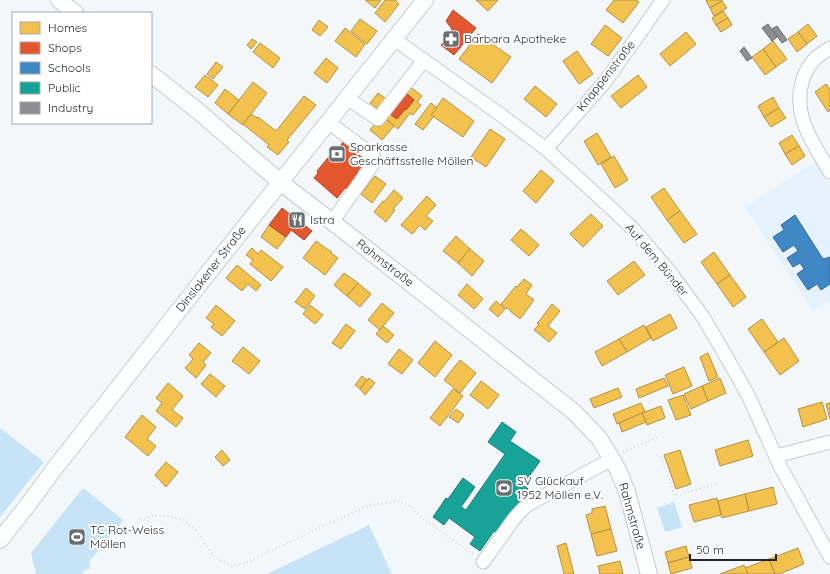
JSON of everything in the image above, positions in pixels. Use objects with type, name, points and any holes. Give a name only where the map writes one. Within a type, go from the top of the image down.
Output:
[{"type":"main road","points":[[59,0],[74,12]]},
{"type":"main road","name":"Dinslakener Straße","points":[[0,540],[280,182],[425,0]]},
{"type":"main road","name":"Rahmstraße","points":[[152,75],[198,111],[280,182],[574,412],[599,438],[612,459],[627,492],[649,574]]},
{"type":"street","name":"Knappenstraße","points":[[546,149],[605,82],[663,0]]},
{"type":"street","name":"Auf dem Bünder","points":[[394,39],[546,149],[634,230],[670,272],[720,344],[748,395],[791,487],[830,557]]},
{"type":"street","points":[[830,48],[814,60],[806,71],[801,83],[800,94],[802,120],[807,132],[830,172]]},
{"type":"street","points":[[347,98],[378,119],[424,60]]},
{"type":"street","points":[[328,122],[371,154],[374,158],[373,164],[332,222]]},
{"type":"street","points":[[776,456],[830,442]]},
{"type":"street","points":[[483,562],[520,511],[527,505],[612,459]]},
{"type":"path","points":[[612,459],[625,450],[657,437],[656,434]]},
{"type":"path","points":[[661,456],[675,496],[717,484]]},
{"type":"path","points":[[119,525],[131,527],[141,520],[154,515],[168,516],[184,520],[197,531],[214,556],[232,566],[243,564],[372,504],[399,501],[412,507],[419,516],[483,562]]},
{"type":"shaded area","points":[[816,161],[830,186],[830,300],[813,311],[745,207]]},
{"type":"shaded area","points":[[0,428],[44,462],[0,517]]},
{"type":"shaded area","name":"TC Rot-Weiss Möllen","points":[[83,488],[123,520],[89,562],[91,568],[83,571],[83,574],[36,574],[31,553]]},
{"type":"shaded area","points":[[674,502],[682,527],[665,532],[657,508]]},
{"type":"shaded area","points":[[369,525],[392,574],[267,574]]},
{"type":"building: Homes","points":[[365,0],[381,0],[375,8]]},
{"type":"building: Homes","points":[[385,0],[395,0],[399,4],[385,22],[375,13]]},
{"type":"building: Homes","points":[[476,0],[498,0],[488,11]]},
{"type":"building: Homes","points":[[614,0],[636,0],[639,2],[623,23],[606,10]]},
{"type":"building: Homes","points":[[706,1],[722,1],[710,8]]},
{"type":"building: Homes","points":[[722,1],[727,8],[714,16],[710,8]]},
{"type":"building: Homes","points":[[723,11],[728,18],[716,25],[712,18]]},
{"type":"building: Homes","points":[[728,18],[732,25],[721,32],[716,25]]},
{"type":"building: Homes","points":[[360,19],[377,31],[367,44],[351,31]]},
{"type":"building: Homes","points":[[319,20],[328,27],[320,36],[312,30]]},
{"type":"building: Homes","points":[[808,24],[817,36],[807,44],[798,32]]},
{"type":"building: Homes","points":[[605,25],[622,38],[608,56],[591,44]]},
{"type":"building: Homes","points":[[345,28],[365,44],[356,57],[335,41]]},
{"type":"building: Homes","points":[[686,32],[696,44],[670,66],[660,54]]},
{"type":"building: Homes","points":[[798,32],[807,44],[797,52],[788,39]]},
{"type":"building: Homes","points":[[478,34],[511,57],[492,83],[459,59]]},
{"type":"building: Homes","points":[[252,39],[257,42],[251,49],[247,45]]},
{"type":"building: Homes","points":[[773,41],[787,59],[776,67],[763,49]]},
{"type":"building: Homes","points":[[260,43],[280,58],[273,68],[253,52]]},
{"type":"building: Homes","points":[[763,49],[776,67],[765,75],[752,57]]},
{"type":"building: Homes","points":[[577,51],[593,74],[579,84],[563,61]]},
{"type":"building: Homes","points":[[326,58],[338,68],[327,83],[314,73]]},
{"type":"building: Homes","points":[[216,62],[223,67],[213,79],[207,74]]},
{"type":"building: Homes","points":[[205,75],[218,85],[208,97],[195,87]]},
{"type":"building: Homes","points":[[638,75],[647,87],[621,108],[611,96]]},
{"type":"building: Homes","points":[[253,82],[267,93],[243,125],[228,114]]},
{"type":"building: Homes","points":[[826,84],[830,90],[830,110],[828,112],[815,92]]},
{"type":"building: Homes","points":[[409,86],[422,96],[417,102],[421,105],[413,115],[410,113],[398,129],[386,119],[390,114],[397,119],[414,100],[405,92]]},
{"type":"building: Homes","points":[[535,86],[557,104],[546,117],[524,99]]},
{"type":"building: Homes","points":[[225,89],[239,100],[228,114],[215,103]]},
{"type":"building: Homes","points":[[378,93],[389,101],[381,111],[370,103]]},
{"type":"building: Homes","points":[[304,96],[316,105],[287,140],[289,142],[278,155],[267,147],[269,145],[243,124],[251,114],[257,118],[258,117],[276,131]]},
{"type":"building: Homes","points":[[773,97],[779,108],[764,117],[758,106]]},
{"type":"building: Homes","points":[[443,98],[474,121],[463,137],[431,115]]},
{"type":"building: Homes","points":[[431,103],[437,108],[431,115],[434,116],[423,130],[415,124]]},
{"type":"building: Homes","points":[[779,108],[786,118],[771,127],[764,117]]},
{"type":"building: Homes","points":[[386,119],[394,126],[382,140],[370,130],[375,124],[379,127]]},
{"type":"building: Homes","points":[[490,129],[505,139],[486,167],[471,157]]},
{"type":"building: Homes","points":[[597,133],[611,157],[598,165],[584,141]]},
{"type":"building: Homes","points":[[792,135],[799,146],[785,154],[779,143]]},
{"type":"building: Homes","points":[[799,146],[805,156],[792,165],[785,154]]},
{"type":"building: Homes","points":[[614,156],[628,180],[615,188],[601,164]]},
{"type":"building: Homes","points":[[541,170],[554,181],[536,203],[523,191]]},
{"type":"building: Homes","points":[[375,176],[386,184],[372,203],[361,194]]},
{"type":"building: Homes","points":[[664,188],[680,211],[667,220],[651,197]]},
{"type":"building: Homes","points":[[394,190],[403,198],[393,209],[395,210],[386,222],[374,212]]},
{"type":"building: Homes","points":[[427,196],[436,205],[426,216],[433,221],[425,230],[420,225],[412,234],[401,225]]},
{"type":"building: Homes","points":[[680,211],[697,234],[684,243],[667,220]]},
{"type":"building: Homes","points":[[591,214],[603,226],[583,247],[570,234]]},
{"type":"building: Homes","points":[[269,225],[286,237],[277,249],[261,237]]},
{"type":"building: Homes","points":[[521,229],[539,245],[529,256],[511,240]]},
{"type":"building: Homes","points":[[456,236],[470,249],[458,263],[443,251]]},
{"type":"building: Homes","points":[[316,241],[338,258],[325,275],[303,258]]},
{"type":"building: Homes","points":[[252,248],[258,254],[261,250],[283,267],[271,281],[250,264],[253,260],[246,255]]},
{"type":"building: Homes","points":[[470,249],[484,261],[472,276],[458,263]]},
{"type":"building: Homes","points":[[714,252],[730,275],[717,284],[701,262]]},
{"type":"building: Homes","points":[[634,261],[645,275],[618,295],[607,281]]},
{"type":"building: Homes","points":[[237,265],[261,285],[256,291],[248,284],[242,291],[226,278]]},
{"type":"building: Homes","points":[[344,273],[358,283],[347,296],[334,285]]},
{"type":"building: Homes","points":[[730,275],[746,297],[733,307],[717,284]]},
{"type":"building: Homes","points":[[524,279],[532,285],[526,294],[534,300],[520,319],[501,304]]},
{"type":"building: Homes","points":[[358,283],[371,294],[360,307],[347,296]]},
{"type":"building: Homes","points":[[467,284],[483,299],[474,309],[458,295]]},
{"type":"building: Homes","points":[[306,288],[315,296],[305,309],[295,302]]},
{"type":"building: Homes","points":[[496,301],[505,309],[498,317],[489,309]]},
{"type":"building: Homes","points":[[382,303],[394,313],[380,330],[368,320]]},
{"type":"building: Homes","points":[[552,304],[560,311],[548,326],[557,333],[549,342],[534,330],[539,324],[537,323]]},
{"type":"building: Homes","points":[[216,305],[235,321],[222,336],[211,327],[214,324],[206,318]]},
{"type":"building: Homes","points":[[310,305],[323,315],[315,324],[303,314]]},
{"type":"building: Homes","points":[[670,314],[677,328],[653,341],[646,327]]},
{"type":"building: Homes","points":[[762,319],[778,342],[764,352],[748,329]]},
{"type":"building: Homes","points":[[346,324],[355,331],[341,349],[332,343]]},
{"type":"building: Homes","points":[[644,325],[651,338],[627,352],[619,339]]},
{"type":"building: Homes","points":[[383,326],[394,335],[387,343],[376,334]]},
{"type":"building: Homes","points":[[784,338],[799,361],[780,375],[764,352]]},
{"type":"building: Homes","points":[[619,339],[627,352],[602,366],[595,352]]},
{"type":"building: Homes","points":[[435,341],[452,355],[435,377],[418,363]]},
{"type":"building: Homes","points":[[199,343],[211,353],[203,362],[206,365],[196,378],[185,368],[193,359],[189,355]]},
{"type":"building: Homes","points":[[243,347],[260,361],[249,374],[232,361]]},
{"type":"building: Homes","points":[[399,349],[413,360],[402,374],[388,364]]},
{"type":"building: Homes","points":[[708,353],[718,377],[709,381],[700,357]]},
{"type":"building: Homes","points":[[460,360],[476,373],[460,393],[444,380]]},
{"type":"building: Homes","points":[[684,367],[692,386],[673,394],[665,375]]},
{"type":"building: Homes","points":[[210,374],[225,386],[216,397],[201,384]]},
{"type":"building: Homes","points":[[362,376],[367,380],[360,389],[355,385]]},
{"type":"building: Homes","points":[[369,378],[375,383],[365,395],[360,389]]},
{"type":"building: Homes","points":[[664,378],[668,386],[639,398],[636,389]]},
{"type":"building: Homes","points":[[720,378],[726,393],[708,401],[702,386]]},
{"type":"building: Homes","points":[[481,381],[499,395],[488,409],[470,395]]},
{"type":"building: Homes","points":[[168,383],[183,396],[172,410],[183,418],[176,427],[156,411],[162,403],[156,398]]},
{"type":"building: Homes","points":[[702,386],[708,401],[691,409],[684,394]]},
{"type":"building: Homes","points":[[618,388],[622,397],[594,408],[590,399]]},
{"type":"building: Homes","points":[[453,389],[463,396],[440,426],[430,418]]},
{"type":"building: Homes","points":[[683,395],[691,415],[676,420],[668,400]]},
{"type":"building: Homes","points":[[822,402],[827,419],[803,427],[798,409]]},
{"type":"building: Homes","points":[[641,403],[645,412],[617,424],[613,414]]},
{"type":"building: Homes","points":[[830,403],[830,419],[826,404]]},
{"type":"building: Homes","points":[[661,406],[665,418],[647,425],[642,413]]},
{"type":"building: Homes","points":[[456,409],[464,415],[458,423],[449,417]]},
{"type":"building: Homes","points":[[642,413],[646,422],[622,432],[619,423]]},
{"type":"building: Homes","points":[[142,415],[156,427],[147,439],[156,446],[148,456],[125,437]]},
{"type":"building: Homes","points":[[748,440],[753,456],[720,466],[715,450]]},
{"type":"building: Homes","points":[[222,450],[230,460],[223,466],[215,457]]},
{"type":"building: Homes","points":[[680,450],[691,484],[676,489],[664,455]]},
{"type":"building: Homes","points":[[166,462],[178,472],[166,487],[155,475]]},
{"type":"building: Homes","points":[[773,487],[777,504],[749,511],[745,494]]},
{"type":"building: Homes","points":[[745,494],[749,511],[722,518],[718,501]]},
{"type":"building: Homes","points":[[717,498],[721,515],[694,522],[689,505]]},
{"type":"building: Homes","points":[[605,506],[611,529],[591,534],[586,515],[592,513],[592,509]]},
{"type":"building: Homes","points":[[611,529],[617,551],[597,556],[591,534]]},
{"type":"building: Homes","points":[[566,543],[574,574],[564,574],[557,546]]},
{"type":"building: Homes","points":[[686,546],[689,557],[668,563],[665,552]]},
{"type":"building: Homes","points":[[798,548],[804,564],[779,574],[775,574],[769,559]]},
{"type":"building: Homes","points":[[689,557],[692,568],[671,574],[668,563]]},
{"type":"building: Homes","points":[[769,559],[775,574],[748,574],[745,568]]},
{"type":"building: Homes","points":[[620,561],[623,574],[600,574],[598,566]]},
{"type":"building: Homes","points":[[744,565],[748,574],[720,574]]},
{"type":"building: Shops","points":[[453,10],[476,28],[454,55],[441,45],[452,29],[446,21]]},
{"type":"building: Shops","points":[[405,92],[414,100],[397,119],[390,114]]},
{"type":"building: Shops","points":[[343,142],[366,161],[357,172],[358,176],[349,188],[345,188],[337,198],[314,178],[318,173],[317,171]]},
{"type":"building: Shops","points":[[282,208],[312,231],[304,240],[291,230],[286,237],[269,225]]},
{"type":"building: Schools","points":[[795,215],[823,259],[830,257],[830,284],[821,290],[817,284],[808,290],[797,274],[804,269],[800,263],[793,267],[787,258],[798,251],[794,245],[783,252],[773,237],[784,230],[781,225]]},
{"type":"building: Public","name":"SV Glückauf 1952 Möllen e.V.","points":[[502,422],[516,432],[510,441],[540,461],[523,485],[528,489],[498,534],[494,531],[480,551],[470,544],[475,537],[449,518],[444,525],[433,517],[446,498],[448,499],[463,478],[475,487],[461,507],[466,510],[505,454],[488,442]]},
{"type":"building: Industry","points":[[768,24],[777,37],[772,41],[762,28]]},
{"type":"building: Industry","points":[[777,26],[787,40],[782,43],[772,29]]},
{"type":"building: Industry","points":[[744,47],[752,58],[747,61],[740,51]]},
{"type":"place","name":"Barbara Apotheke","points":[[451,39]]},
{"type":"place","name":"Sparkasse Geschäftsstelle Möllen","points":[[337,154]]},
{"type":"place","name":"Istra","points":[[297,220]]},
{"type":"place","name":"SV Glückauf 1952 Möllen e.V.","points":[[504,488]]},
{"type":"place","name":"TC Rot-Weiss Möllen","points":[[77,537]]}]
